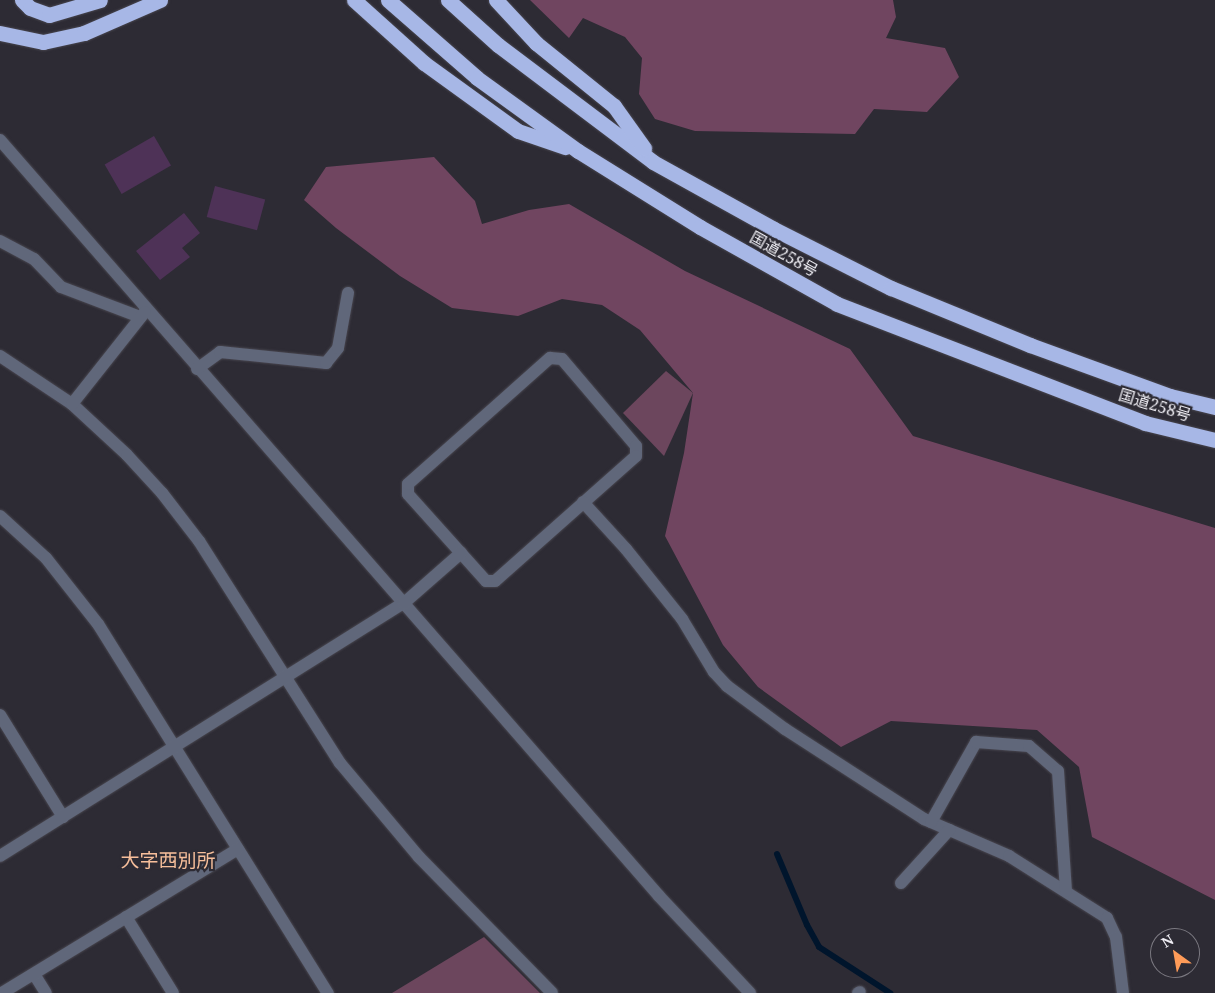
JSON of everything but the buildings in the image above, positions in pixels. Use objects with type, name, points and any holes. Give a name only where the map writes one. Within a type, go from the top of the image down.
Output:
[{"type":"highway","points":[[22,0],[30,8],[49,15],[100,0]]},
{"type":"highway","points":[[0,33],[43,42],[84,33],[160,0]]},
{"type":"highway","points":[[354,0],[424,63],[518,131],[578,151]]},
{"type":"highway","name":"国道258号","points":[[388,0],[477,78],[578,151],[700,227],[837,304],[1136,419],[1215,440]]},
{"type":"highway","name":"国道258号","points":[[448,0],[498,45],[654,162],[774,228],[891,288],[1048,352],[1170,396],[1215,407]]},
{"type":"highway","points":[[496,0],[536,43],[614,106],[654,162]]},
{"type":"street","points":[[0,140],[136,297],[144,313],[197,369],[404,603],[659,896],[750,993]]},
{"type":"street","points":[[0,242],[34,260],[61,287],[144,313]]},
{"type":"street","points":[[197,369],[220,352],[326,362],[338,348],[348,293]]},
{"type":"street","points":[[72,404],[144,313]]},
{"type":"street","points":[[0,356],[72,404],[142,470],[184,520],[340,763],[401,837],[552,993]]},
{"type":"street","points":[[550,358],[562,359],[636,446],[636,456],[583,502],[495,581],[486,581],[408,494],[408,484],[550,358]]},
{"type":"street","points":[[583,502],[626,549],[682,619],[710,665],[727,686],[785,729],[931,822],[1009,856],[1107,918],[1113,928],[1123,993]]},
{"type":"street","points":[[0,516],[46,558],[98,624],[328,993]]},
{"type":"street","points":[[0,856],[404,603],[461,554]]},
{"type":"street","points":[[0,714],[63,816]]},
{"type":"street","points":[[931,822],[976,742],[1029,746],[1058,771],[1066,891]]},
{"type":"street","points":[[901,883],[949,830]]},
{"type":"street","points":[[2,993],[238,849]]},
{"type":"street","points":[[126,917],[173,993]]},
{"type":"street","points":[[34,974],[46,993]]},
{"type":"shaded area","points":[[530,0],[893,0],[896,17],[886,38],[945,48],[959,77],[927,112],[874,109],[855,134],[695,131],[655,119],[639,94],[642,58],[625,37],[583,18],[569,38]]},
{"type":"shaded area","points":[[434,157],[475,201],[482,224],[529,210],[569,204],[685,271],[850,349],[913,436],[1215,528],[1215,900],[1092,837],[1079,767],[1037,730],[891,721],[841,747],[758,687],[723,645],[665,536],[684,453],[693,393],[640,330],[602,305],[562,299],[518,316],[452,308],[400,276],[336,228],[304,200],[326,167]]},
{"type":"shaded area","points":[[666,371],[693,393],[664,456],[623,413]]},
{"type":"shaded area","points":[[484,937],[540,993],[392,993]]},
{"type":"waterway","points":[[777,854],[807,925],[819,947],[890,993]]},
{"type":"district","name":"大字西別所","points":[[168,861]]}]
